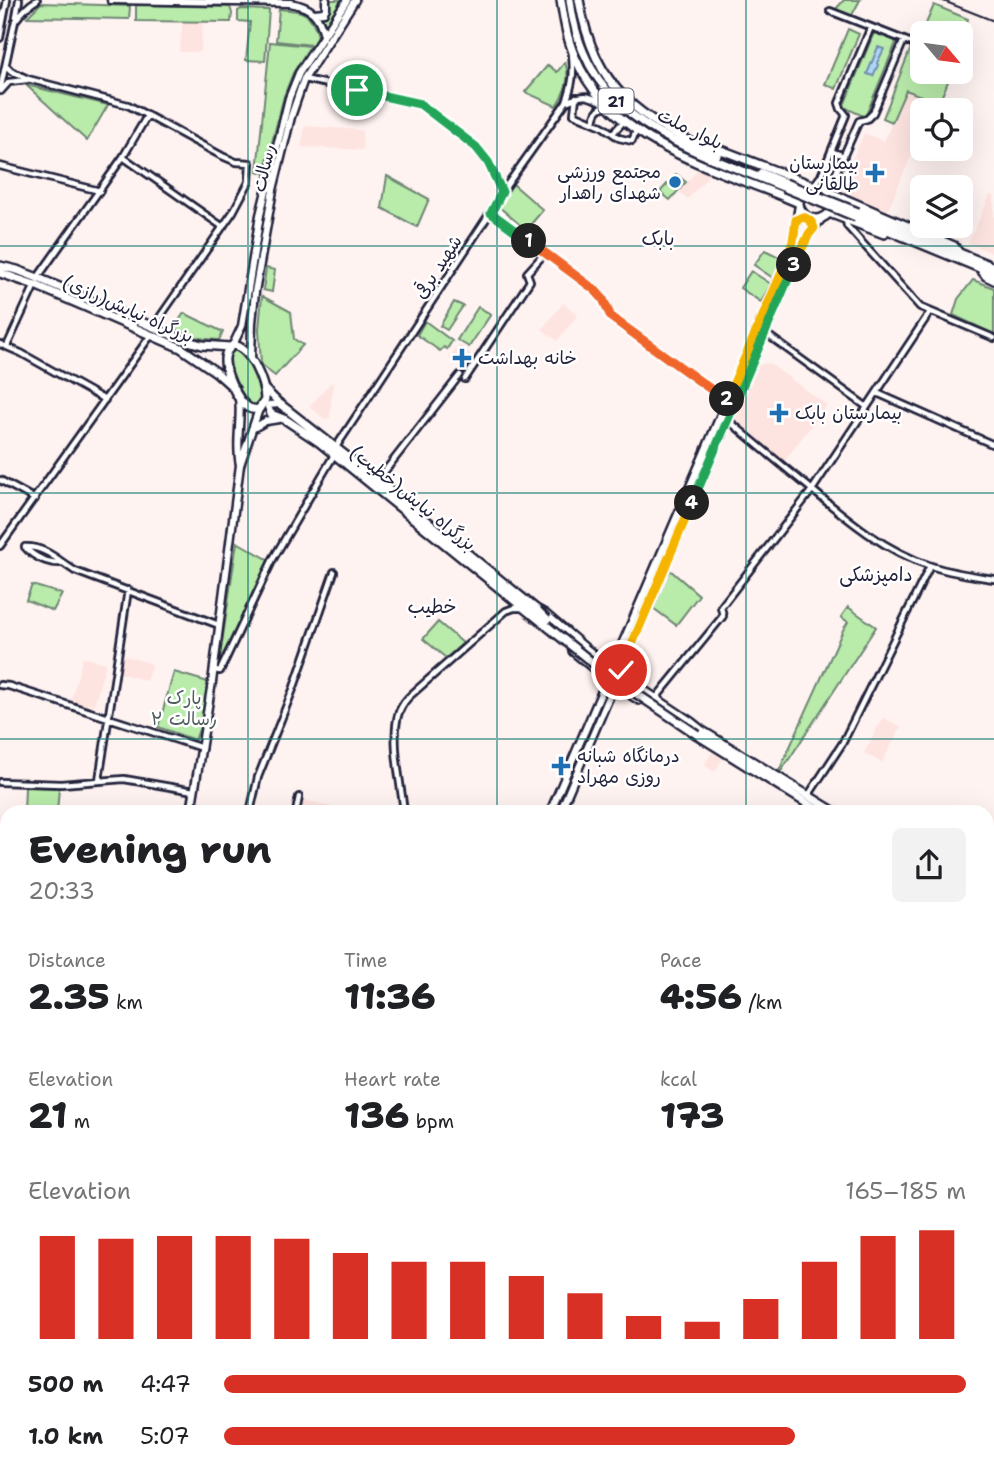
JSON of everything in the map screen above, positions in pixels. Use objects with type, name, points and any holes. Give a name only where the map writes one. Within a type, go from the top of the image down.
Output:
[{"type":"highway","points":[[561,0],[570,46],[582,72],[607,105],[636,131],[681,156],[783,185],[823,186],[857,211]]},
{"type":"highway","name":"بلوار ملت","points":[[570,0],[574,26],[584,57],[600,83],[625,110],[673,142],[783,185]]},
{"type":"highway","name":"بلوار ملت","points":[[579,0],[584,27],[597,61],[622,96],[649,119],[715,155],[783,185]]},
{"type":"highway","points":[[783,185],[799,204]]},
{"type":"highway","name":"21","points":[[783,185],[857,211],[994,274]]},
{"type":"highway","points":[[799,204],[803,190],[813,185]]},
{"type":"highway","points":[[826,215],[833,203],[830,193]]},
{"type":"highway","name":"21","points":[[799,204],[808,217],[826,215],[846,220],[930,253],[994,267]]},
{"type":"highway","points":[[846,220],[849,207],[857,211]]},
{"type":"highway","name":"بزرگراه نیایش(رازی)","points":[[0,266],[17,270],[36,281],[152,331],[216,372],[246,406],[260,409]]},
{"type":"highway","points":[[979,268],[986,276],[994,279]]},
{"type":"highway","name":"بزرگراه نیایش(رازی)","points":[[0,272],[36,281]]},
{"type":"highway","name":"بزرگراه نیایش(رازی)","points":[[152,331],[202,345],[231,346]]},
{"type":"highway","points":[[237,393],[229,379],[225,354],[231,346],[238,345],[251,359],[263,386],[265,400],[260,409]]},
{"type":"highway","name":"بزرگراه نیایش(خطیب)","points":[[280,404],[508,594],[534,611]]},
{"type":"highway","name":"بزرگراه نیایش(خطیب)","points":[[271,414],[286,420],[378,481],[534,611]]},
{"type":"highway","points":[[534,611],[545,614],[615,671],[691,722],[699,732],[823,805]]},
{"type":"highway","points":[[534,611],[542,625],[611,682],[687,730],[699,732]]},
{"type":"highway","points":[[534,611],[604,672],[810,805]]},
{"type":"highway","points":[[579,657],[586,657],[586,649]]},
{"type":"highway","points":[[587,663],[587,657],[594,655]]},
{"type":"highway","points":[[636,698],[642,689]]},
{"type":"main road","points":[[111,0],[290,3],[301,5],[314,13],[321,22],[324,35]]},
{"type":"main road","points":[[314,13],[324,12],[326,0]]},
{"type":"main road","name":"رسالت","points":[[231,346],[242,326],[260,215],[285,115],[299,73],[347,0]]},
{"type":"main road","name":"رسالت","points":[[251,359],[255,292],[272,190],[291,117],[304,79],[355,0]]},
{"type":"main road","points":[[563,805],[615,671],[785,265],[793,241],[799,204]]},
{"type":"main road","points":[[615,671],[728,420],[800,251],[814,228],[826,215]]},
{"type":"main road","points":[[796,220],[807,218],[814,228]]},
{"type":"main road","points":[[242,326],[245,333],[251,331]]},
{"type":"main road","points":[[188,352],[194,351],[195,348],[190,342]]},
{"type":"main road","points":[[263,386],[280,404]]},
{"type":"main road","points":[[237,393],[240,465]]},
{"type":"main road","points":[[271,414],[269,405],[280,404]]},
{"type":"main road","points":[[192,805],[214,670],[240,465],[260,409],[271,414]]},
{"type":"main road","points":[[252,429],[273,419],[286,420]]},
{"type":"main road","points":[[553,805],[611,682]]},
{"type":"street","points":[[0,38],[7,0]]},
{"type":"street","points":[[0,91],[19,0]]},
{"type":"street","points":[[15,21],[37,0]]},
{"type":"street","points":[[3,12],[14,7],[17,13]]},
{"type":"street","points":[[831,11],[910,42]]},
{"type":"street","points":[[813,185],[821,176],[846,115],[839,103],[871,27]]},
{"type":"street","points":[[830,193],[832,181],[859,121],[867,119],[873,113],[904,40]]},
{"type":"street","points":[[566,102],[574,71],[570,46]]},
{"type":"street","points":[[0,546],[105,400],[223,227],[249,182],[250,163],[236,162],[222,156],[128,105],[28,79],[6,66]]},
{"type":"street","points":[[0,91],[9,82],[28,79]]},
{"type":"street","points":[[304,79],[420,104],[476,147],[488,162],[502,192]]},
{"type":"street","points":[[566,102],[584,95],[607,105]]},
{"type":"street","points":[[576,97],[574,114],[632,142],[636,131]]},
{"type":"street","name":"شهید برقی","points":[[214,670],[220,671],[274,559],[335,451],[491,213],[502,192],[566,102]]},
{"type":"street","points":[[594,122],[598,110],[607,105]]},
{"type":"street","points":[[7,346],[36,281],[123,157],[147,116]]},
{"type":"street","points":[[613,133],[624,121]]},
{"type":"street","points":[[831,150],[844,156]]},
{"type":"street","points":[[123,157],[223,227]]},
{"type":"street","points":[[0,166],[100,191]]},
{"type":"street","points":[[491,213],[595,290],[603,299],[611,317],[727,401]]},
{"type":"street","points":[[846,220],[847,226],[920,307],[994,338]]},
{"type":"street","points":[[465,379],[530,281],[527,273],[545,253]]},
{"type":"street","points":[[656,698],[723,616],[721,607],[812,490],[930,312]]},
{"type":"street","points":[[765,333],[867,407]]},
{"type":"street","points":[[0,344],[105,400]]},
{"type":"street","points":[[378,481],[460,375]]},
{"type":"street","points":[[877,393],[994,445]]},
{"type":"street","points":[[728,420],[871,537],[930,566],[994,579]]},
{"type":"street","points":[[0,480],[35,499]]},
{"type":"street","points":[[62,564],[56,556],[34,547],[25,547],[30,553],[53,564],[62,564],[220,625]]},
{"type":"street","points":[[808,796],[842,744],[930,566]]},
{"type":"street","points":[[252,805],[258,777],[294,687],[334,572]]},
{"type":"street","points":[[99,780],[128,590]]},
{"type":"street","points":[[506,611],[510,600],[508,594]]},
{"type":"street","points":[[403,805],[396,729],[404,703],[506,611],[522,608],[534,611]]},
{"type":"street","points":[[0,685],[79,707],[202,748]]},
{"type":"street","points":[[0,782],[61,784],[124,779],[194,791]]},
{"type":"street","points":[[297,805],[299,797]]},
{"type":"shaded area","points":[[183,19],[203,20],[201,52],[179,52]]},
{"type":"shaded area","name":"بیمارستان طالقانی","points":[[906,90],[926,98],[910,98],[910,159],[887,212],[838,191],[864,133],[884,141]]},
{"type":"shaded area","points":[[305,126],[362,130],[363,150],[301,147]]},
{"type":"shaded area","points":[[697,170],[710,174],[688,199],[679,192]]},
{"type":"shaded area","points":[[990,195],[994,197],[994,254],[968,243],[973,238],[973,232]]},
{"type":"shaded area","points":[[563,303],[578,315],[557,341],[542,329]]},
{"type":"shaded area","name":"خانه بهداشت","points":[[459,345],[474,357],[465,370],[449,358]]},
{"type":"shaded area","name":"بیمارستان بابک","points":[[769,363],[827,405],[783,463],[733,421],[758,365]]},
{"type":"shaded area","points":[[331,382],[330,418],[325,419],[309,407]]},
{"type":"shaded area","points":[[123,655],[152,664],[146,681],[120,673]]},
{"type":"shaded area","points":[[83,657],[106,663],[94,706],[88,704],[86,708],[70,703]]},
{"type":"shaded area","points":[[883,717],[901,727],[882,763],[864,753]]},
{"type":"shaded area","points":[[712,752],[723,758],[715,772],[704,765]]},
{"type":"shaded area","points":[[302,799],[325,805],[301,805]]},
{"type":"green space","points":[[330,0],[341,0],[326,24],[321,16],[328,10]]},
{"type":"green space","points":[[844,0],[860,0],[851,17],[835,10]]},
{"type":"green space","points":[[41,3],[130,6],[129,19],[27,17]]},
{"type":"green space","points":[[136,5],[230,7],[231,22],[136,21]]},
{"type":"green space","points":[[934,5],[968,19],[967,21],[927,21]]},
{"type":"green space","points":[[279,9],[300,12],[309,17],[318,36],[312,45],[276,41]]},
{"type":"green space","points":[[269,10],[265,61],[246,60],[250,22],[238,21],[238,11]]},
{"type":"green space","points":[[848,29],[859,34],[836,89],[825,84]]},
{"type":"green space","points":[[876,33],[896,43],[866,115],[863,116],[844,105]]},
{"type":"green space","points":[[270,42],[310,46],[293,73],[284,96],[264,173],[257,171]]},
{"type":"green space","points":[[910,50],[910,84],[947,84],[941,98],[926,98],[906,90],[892,122],[883,118]]},
{"type":"green space","points":[[565,62],[566,85],[556,106],[525,92],[548,65],[557,72]]},
{"type":"green space","points":[[26,85],[108,105],[87,141]]},
{"type":"green space","points":[[676,174],[686,182],[670,200],[660,192]]},
{"type":"green space","points":[[387,176],[429,199],[417,227],[382,208]]},
{"type":"green space","points":[[513,184],[543,210],[526,230],[498,206]]},
{"type":"green space","points":[[765,250],[783,259],[773,278],[754,265]]},
{"type":"green space","points":[[266,268],[275,270],[272,292],[263,290]]},
{"type":"green space","points":[[751,271],[771,284],[761,302],[740,288]]},
{"type":"green space","points":[[973,280],[994,288],[994,334],[953,315],[958,299]]},
{"type":"green space","points":[[262,296],[291,312],[294,339],[303,345],[275,376],[261,365],[259,329]]},
{"type":"green space","points":[[454,302],[463,306],[447,330],[440,326]]},
{"type":"green space","points":[[478,307],[491,314],[469,347],[457,340]]},
{"type":"green space","points":[[184,313],[223,332],[219,340],[196,337],[174,328]]},
{"type":"green space","points":[[425,321],[452,341],[447,349],[444,347],[440,351],[417,335]]},
{"type":"green space","points":[[233,350],[240,350],[249,363],[263,397],[258,406],[250,404],[233,378],[229,363]]},
{"type":"green space","points":[[237,542],[269,560],[219,663]]},
{"type":"green space","points":[[670,570],[699,595],[676,625],[653,608]]},
{"type":"green space","points":[[32,585],[62,594],[53,611],[26,600]]},
{"type":"green space","points":[[848,607],[876,627],[774,782],[848,622],[841,617]]},
{"type":"green space","points":[[438,622],[463,643],[446,658],[423,639]]},
{"type":"green space","name":"پارک رسالت ۲","points":[[174,672],[208,682],[203,719],[195,740],[158,727]]},
{"type":"green space","points":[[25,787],[59,788],[58,805],[24,805]]},
{"type":"water","points":[[878,47],[884,49],[873,76],[867,74]]},
{"type":"railway","points":[[941,0],[994,21]]},
{"type":"place","name":"بیمارستان طالقانی","points":[[875,173]]},
{"type":"place","name":"مجتمع ورزشی شهدای راهدار","points":[[675,182]]},
{"type":"place","name":"خانه بهداشت","points":[[462,358]]},
{"type":"place","name":"بیمارستان بابک","points":[[779,413]]},
{"type":"place","name":"درمانگاه شبانه روزی مهراد","points":[[561,766]]},
{"type":"district","name":"بابک","points":[[658,238]]},
{"type":"district","name":"دامپزشکی","points":[[876,574]]},
{"type":"district","name":"خطیب","points":[[432,606]]},
{"type":"route","points":[[357,90],[420,104],[476,147],[488,162],[502,192],[491,213],[595,290],[603,299],[611,317],[727,401],[785,265],[796,220],[803,217],[813,224],[814,228],[800,251],[621,670]]}]
